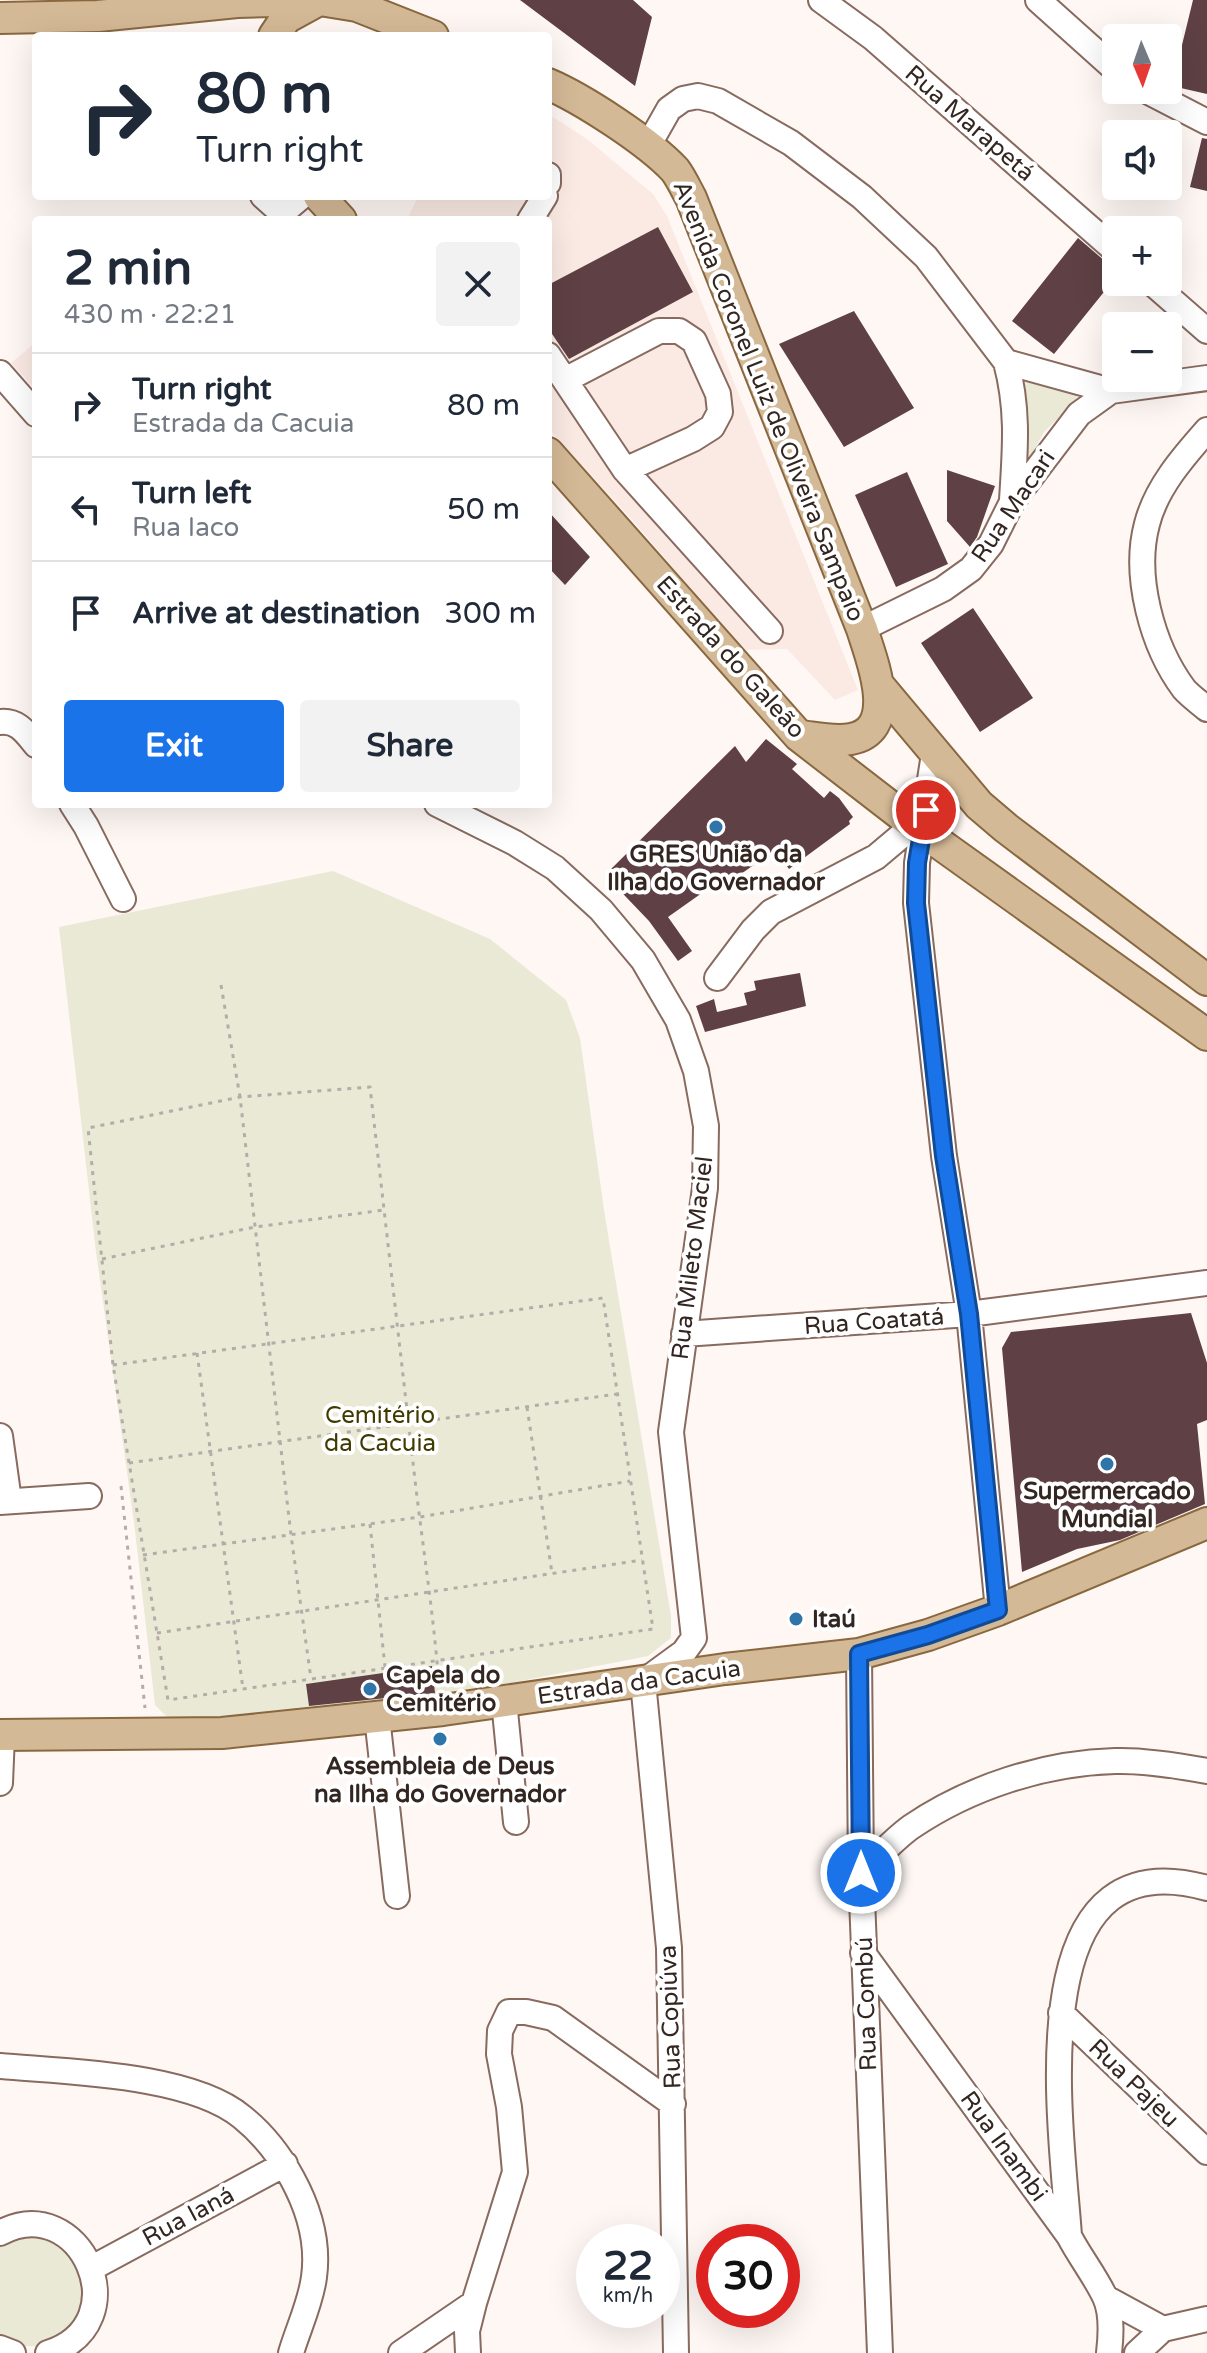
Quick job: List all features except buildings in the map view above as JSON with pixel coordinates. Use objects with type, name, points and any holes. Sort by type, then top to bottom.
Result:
[{"type":"main road","points":[[6,15],[235,1],[313,0]]},
{"type":"main road","points":[[277,32],[286,18],[320,0],[357,3],[424,32]]},
{"type":"main road","points":[[109,8],[130,32]]},
{"type":"main road","name":"Avenida Coronel Luiz de Oliveira Sampaio","points":[[552,86],[568,93],[648,146],[676,172],[691,198],[862,629],[880,687]]},
{"type":"main road","name":"Estrada do Galeão","points":[[552,458],[799,736],[927,834],[1207,1035]]},
{"type":"main road","points":[[799,736],[838,740],[855,739],[868,732],[877,718],[880,687]]},
{"type":"main road","points":[[880,687],[979,805],[1207,980]]},
{"type":"main road","points":[[917,863],[935,849],[927,834]]},
{"type":"main road","name":"Estrada da Cacuia","points":[[1,1735],[222,1733],[443,1710],[725,1669],[859,1654],[928,1635],[998,1610],[1207,1523]]},
{"type":"street","name":"Rua Marapetá","points":[[821,0],[873,38],[1102,239]]},
{"type":"street","points":[[1038,0],[1102,57]]},
{"type":"street","points":[[648,146],[669,109],[683,99],[698,96],[718,101],[791,143],[862,197],[926,257],[1006,362],[1015,395],[1012,502]]},
{"type":"street","points":[[1172,104],[1207,122]]},
{"type":"street","points":[[267,200],[282,213],[322,202]]},
{"type":"street","points":[[1167,296],[1207,331]]},
{"type":"street","points":[[565,380],[659,331],[679,331],[694,341],[718,394],[720,412],[712,427],[625,470]]},
{"type":"street","points":[[552,361],[625,470],[770,631]]},
{"type":"street","points":[[1006,362],[1102,389]]},
{"type":"street","points":[[0,373],[32,409]]},
{"type":"street","name":"Rua Macari","points":[[1182,381],[1207,378]]},
{"type":"street","name":"Rua Macari","points":[[862,629],[943,589],[971,569],[991,544],[1012,502],[1079,414],[1110,392]]},
{"type":"street","points":[[1207,430],[1185,455],[1160,492],[1147,524],[1144,562],[1145,603],[1163,652],[1185,690],[1207,709]]},
{"type":"street","points":[[0,722],[9,721],[23,728],[32,740]]},
{"type":"street","points":[[717,978],[753,930],[771,912],[927,834],[934,754]]},
{"type":"street","points":[[74,808],[106,862],[123,899]]},
{"type":"street","name":"Rua Mileto Maciel","points":[[445,808],[515,843],[555,868],[601,910],[643,960],[678,1020],[696,1071],[706,1126],[705,1188],[671,1432],[694,1638]]},
{"type":"street","points":[[917,863],[916,903],[944,1156],[969,1314],[998,1610]]},
{"type":"street","name":"Rua Coatatá","points":[[684,1334],[969,1314],[1207,1283]]},
{"type":"street","points":[[0,1436],[4,1502],[89,1496]]},
{"type":"street","points":[[643,1682],[684,1652],[694,1638],[725,1669]]},
{"type":"street","name":"Rua Combú","points":[[859,1654],[863,1953],[880,2353]]},
{"type":"street","name":"Rua Copiúva","points":[[643,1682],[669,1948],[676,2353]]},
{"type":"street","points":[[504,1701],[516,1822]]},
{"type":"street","points":[[377,1717],[397,1896]]},
{"type":"street","points":[[0,1783],[1,1735]]},
{"type":"street","points":[[861,1873],[909,1829],[945,1807],[985,1788],[1053,1767],[1117,1760],[1207,1771]]},
{"type":"street","points":[[1069,2236],[1060,2082],[1061,2013],[1077,1946],[1094,1913],[1115,1894],[1148,1881],[1180,1881],[1207,1888]]},
{"type":"street","name":"Rua Inambi","points":[[863,1953],[1069,2236],[1106,2298],[1111,2335],[1109,2353]]},
{"type":"street","points":[[468,2353],[467,2331],[474,2303],[515,2172],[509,2107],[499,2054],[500,2031],[509,2012],[553,2018],[673,2104]]},
{"type":"street","name":"Rua Pajeu","points":[[1061,2013],[1207,2152]]},
{"type":"street","points":[[0,2066],[145,2080],[210,2099],[241,2116],[285,2164],[306,2203],[313,2228],[314,2278],[291,2353]]},
{"type":"street","name":"Rua Ianá","points":[[92,2268],[285,2164]]},
{"type":"street","points":[[0,2233],[28,2225],[49,2227],[67,2236],[82,2250],[92,2268],[96,2287],[91,2315],[75,2338],[56,2352]]},
{"type":"street","points":[[1106,2298],[1163,2329]]},
{"type":"street","points":[[401,2353],[474,2303]]},
{"type":"street","points":[[1137,2353],[1163,2329],[1207,2319]]},
{"type":"path","points":[[221,985],[240,1097],[291,1535],[311,1679]]},
{"type":"path","points":[[113,1365],[397,1324],[603,1298],[653,1629],[437,1661],[168,1700],[113,1365],[88,1128],[240,1097],[370,1087],[397,1324],[420,1517],[428,1591],[437,1661],[443,1710]]},
{"type":"path","points":[[102,1259],[255,1227],[384,1210]]},
{"type":"path","points":[[197,1353],[243,1689]]},
{"type":"path","points":[[129,1463],[617,1394]]},
{"type":"path","points":[[527,1407],[552,1573]]},
{"type":"path","points":[[143,1555],[420,1517],[632,1480]]},
{"type":"path","points":[[121,1486],[148,1733]]},
{"type":"path","points":[[370,1524],[385,1668]]},
{"type":"path","points":[[157,1633],[642,1560]]},
{"type":"shaded area","points":[[552,117],[587,139],[653,194],[667,216],[858,690],[835,700],[787,649],[743,650],[635,523],[552,432],[552,216],[409,216],[416,200],[552,200]]},
{"type":"shaded area","points":[[32,345],[32,386],[11,363]]},
{"type":"green space","points":[[1030,379],[1076,390],[1077,400],[1044,432],[1025,466],[1021,386]]},
{"type":"green space","name":"Cemitério da Cacuia","points":[[333,871],[490,939],[566,1000],[580,1038],[604,1210],[671,1616],[671,1638],[648,1656],[454,1694],[219,1729],[176,1726],[155,1705],[134,1522],[96,1252],[59,927]]},
{"type":"green space","points":[[37,2230],[83,2262],[83,2319],[64,2335],[46,2344],[14,2345],[0,2341],[0,2238]]},
{"type":"place","name":"GRES União da Ilha do Governador","points":[[716,827]]},
{"type":"place","name":"Supermercado Mundial","points":[[1107,1464]]},
{"type":"place","name":"Itaú","points":[[796,1619]]},
{"type":"place","name":"Capela do Cemitério","points":[[370,1689]]},
{"type":"place","name":"Assembleia de Deus na Ilha do Governador","points":[[440,1739]]},
{"type":"route","points":[[861,1873],[859,1654],[928,1635],[998,1610],[969,1314],[944,1156],[916,903],[917,863],[926,810]]}]
